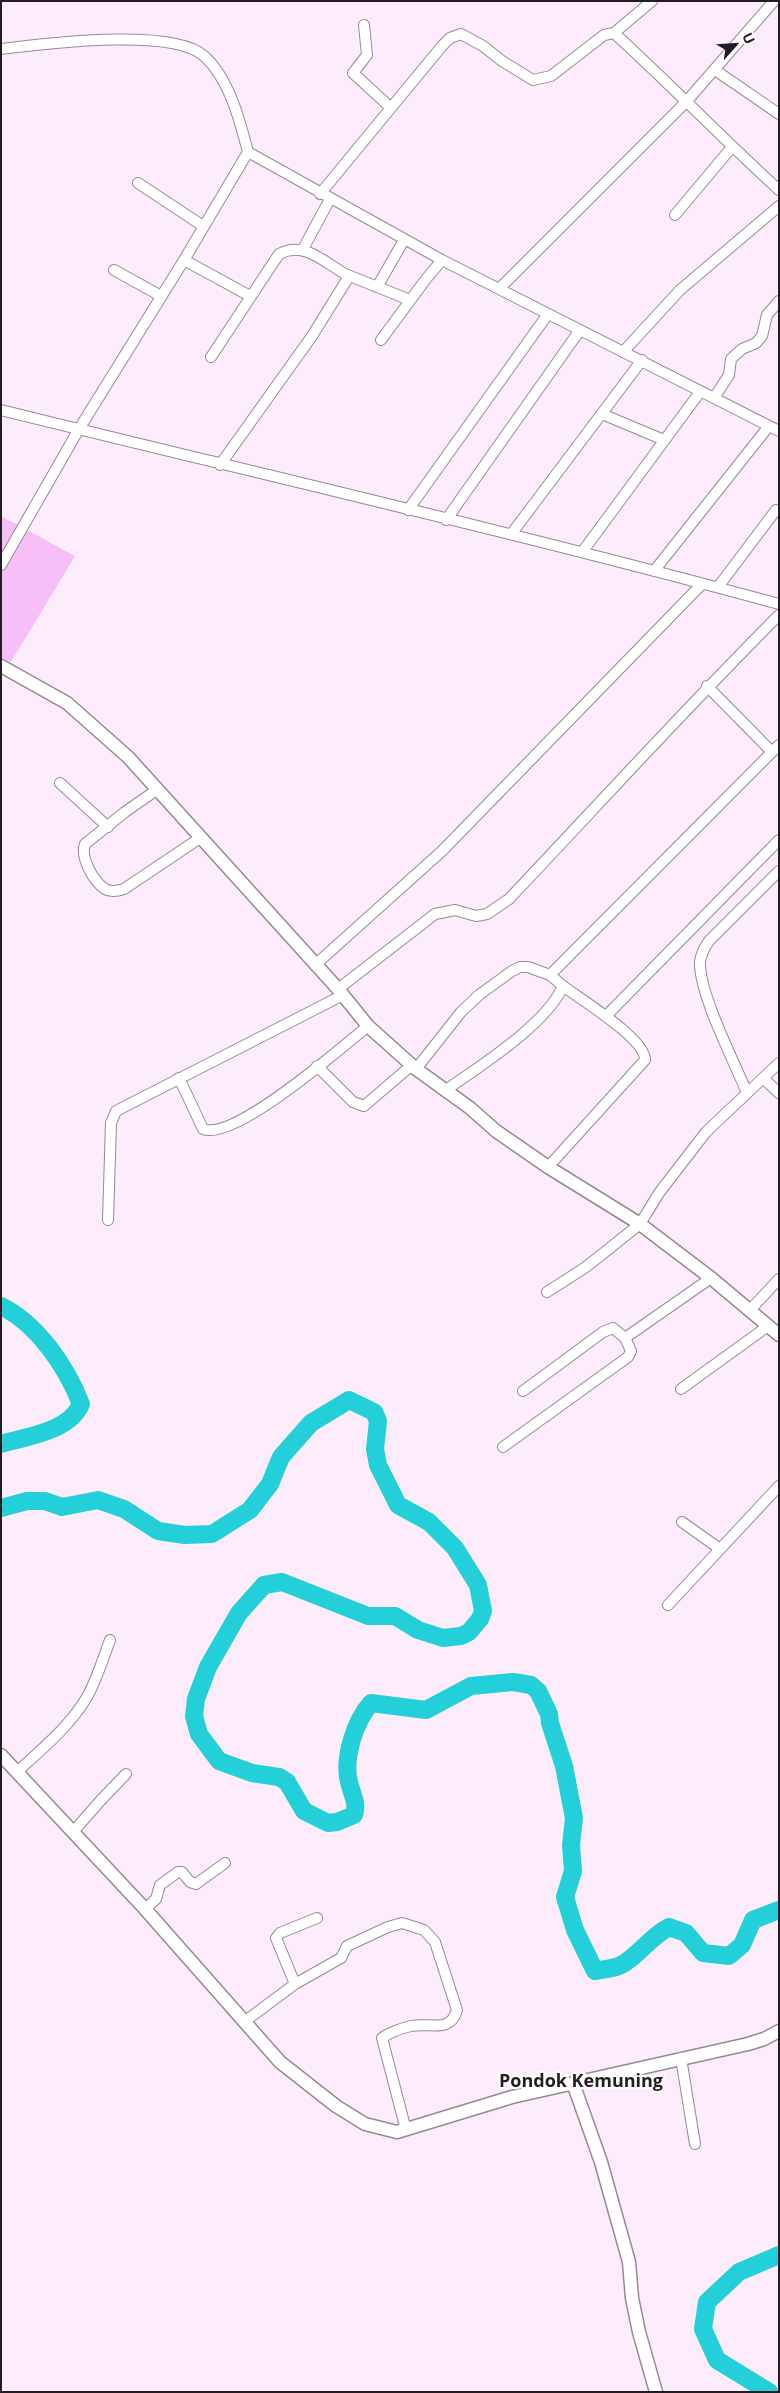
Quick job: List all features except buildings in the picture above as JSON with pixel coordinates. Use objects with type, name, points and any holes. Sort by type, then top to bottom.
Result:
[{"type":"street","points":[[320,194],[390,107],[450,38],[461,34],[483,46],[502,61],[533,80],[542,80],[552,76],[604,35],[614,33],[652,1]]},
{"type":"street","points":[[500,288],[686,102],[774,1]]},
{"type":"street","points":[[364,25],[367,55],[353,73],[390,107]]},
{"type":"street","points":[[614,33],[658,73],[732,148],[779,190]]},
{"type":"street","points":[[1,49],[74,41],[161,41],[180,45],[202,54],[216,68],[228,93],[248,152],[330,200],[404,240],[774,429],[654,571]]},
{"type":"street","points":[[715,70],[779,114]]},
{"type":"street","points":[[675,215],[732,148]]},
{"type":"street","points":[[1,564],[79,429],[184,260],[248,152]]},
{"type":"street","points":[[138,182],[203,226]]},
{"type":"street","points":[[303,249],[330,200]]},
{"type":"street","points":[[623,352],[680,290],[779,206]]},
{"type":"street","points":[[377,287],[404,240]]},
{"type":"street","points":[[211,358],[279,254],[288,250],[303,249],[345,274],[410,300]]},
{"type":"street","points":[[184,260],[250,296]]},
{"type":"street","points":[[381,340],[442,260]]},
{"type":"street","points":[[114,270],[161,296]]},
{"type":"street","points":[[220,465],[312,336],[347,283],[348,278],[345,274]]},
{"type":"street","points":[[714,398],[729,375],[731,359],[742,349],[756,343],[762,336],[767,315],[779,301]]},
{"type":"street","points":[[408,510],[548,314]]},
{"type":"street","points":[[446,520],[580,330]]},
{"type":"street","points":[[512,534],[642,360]]},
{"type":"street","points":[[583,551],[700,392]]},
{"type":"street","points":[[1,410],[446,520],[583,551],[779,604]]},
{"type":"street","points":[[602,414],[664,440]]},
{"type":"street","points":[[718,587],[776,510]]},
{"type":"street","points":[[316,965],[442,851],[702,584]]},
{"type":"street","points":[[108,1220],[113,1116],[120,1108],[340,992],[435,914],[455,910],[476,916],[487,914],[510,899],[655,745],[707,686],[779,615]]},
{"type":"street","points":[[1,666],[67,703],[128,757],[316,965],[368,1026],[414,1067],[446,1090],[496,1131],[548,1167],[640,1224],[779,1335]]},
{"type":"street","points":[[550,975],[775,749],[707,686]]},
{"type":"street","points":[[60,782],[108,827]]},
{"type":"street","points":[[158,789],[142,798],[85,844],[82,850],[89,868],[98,882],[105,890],[116,891],[124,889],[200,838]]},
{"type":"street","points":[[606,1016],[779,840]]},
{"type":"street","points":[[748,1093],[702,985],[700,961],[709,940],[779,871]]},
{"type":"street","points":[[317,1066],[353,1102],[364,1106],[414,1067],[461,1012],[480,994],[512,971],[520,966],[550,975],[562,986],[606,1016],[640,1044],[646,1053],[645,1060],[548,1167]]},
{"type":"street","points":[[446,1090],[529,1027],[558,997],[562,986]]},
{"type":"street","points":[[180,1078],[203,1129],[212,1131],[248,1116],[268,1105],[368,1026]]},
{"type":"street","points":[[546,1292],[586,1267],[640,1224],[659,1193],[687,1155],[719,1119],[779,1063]]},
{"type":"street","points":[[764,1079],[779,1093]]},
{"type":"street","points":[[625,1338],[710,1278]]},
{"type":"street","points":[[750,1310],[779,1279]]},
{"type":"street","points":[[681,1389],[768,1326]]},
{"type":"street","points":[[502,1447],[628,1357],[631,1351],[625,1338],[613,1328],[603,1332],[523,1391]]},
{"type":"street","points":[[668,1605],[779,1486]]},
{"type":"street","points":[[682,1522],[720,1549]]},
{"type":"street","points":[[18,1771],[60,1731],[86,1698],[98,1674],[110,1640]]},
{"type":"street","points":[[1,1755],[145,1909],[280,2062],[336,2106],[364,2124],[392,2132],[406,2130],[512,2097],[756,2042],[779,2031]]},
{"type":"street","points":[[73,1832],[126,1774]]},
{"type":"street","points":[[145,1909],[156,1900],[160,1885],[178,1872],[182,1872],[192,1884],[196,1884],[225,1863]]},
{"type":"street","points":[[295,1984],[276,1936],[317,1918]]},
{"type":"street","points":[[244,2022],[295,1984],[341,1958],[347,1946],[393,1925],[411,1925],[424,1930],[432,1938],[457,2006],[455,2016],[445,2026],[410,2026],[383,2036],[382,2039],[406,2130]]},
{"type":"street","points":[[681,2058],[696,2144]]},
{"type":"street","points":[[573,2083],[601,2162],[629,2262],[632,2298],[639,2332],[656,2392]]},
{"type":"shaded area","points":[[1,516],[75,556],[11,662],[1,658]]},
{"type":"waterway","points":[[1,1306],[27,1324],[50,1348],[68,1376],[81,1404],[67,1421],[57,1427],[46,1432],[1,1444]]},
{"type":"waterway","points":[[1,1508],[27,1501],[45,1501],[62,1507],[98,1500],[124,1509],[158,1531],[185,1535],[212,1534],[250,1510],[270,1484],[281,1457],[311,1423],[349,1400],[374,1412],[378,1421],[375,1449],[378,1465],[398,1505],[429,1522],[455,1548],[478,1585],[483,1611],[480,1619],[469,1632],[461,1636],[443,1638],[418,1630],[395,1616],[368,1616],[282,1582],[264,1585],[239,1613],[208,1667],[196,1699],[194,1716],[199,1734],[219,1761],[252,1773],[279,1777],[287,1782],[304,1811],[328,1823],[337,1822],[354,1815],[355,1803],[348,1772],[349,1751],[355,1730],[371,1703],[426,1710],[471,1686],[513,1682],[531,1685],[538,1691],[549,1714],[550,1723],[564,1766],[574,1818],[571,1845],[573,1871],[565,1897],[575,1930],[595,1971],[620,1966],[669,1927],[686,1933],[703,1953],[729,1956],[742,1945],[753,1920],[779,1910]]},
{"type":"waterway","points":[[769,2392],[717,2360],[703,2329],[707,2302],[739,2272],[779,2255]]},
{"type":"district","name":"Pondok Kemuning","points":[[581,2082]]}]
